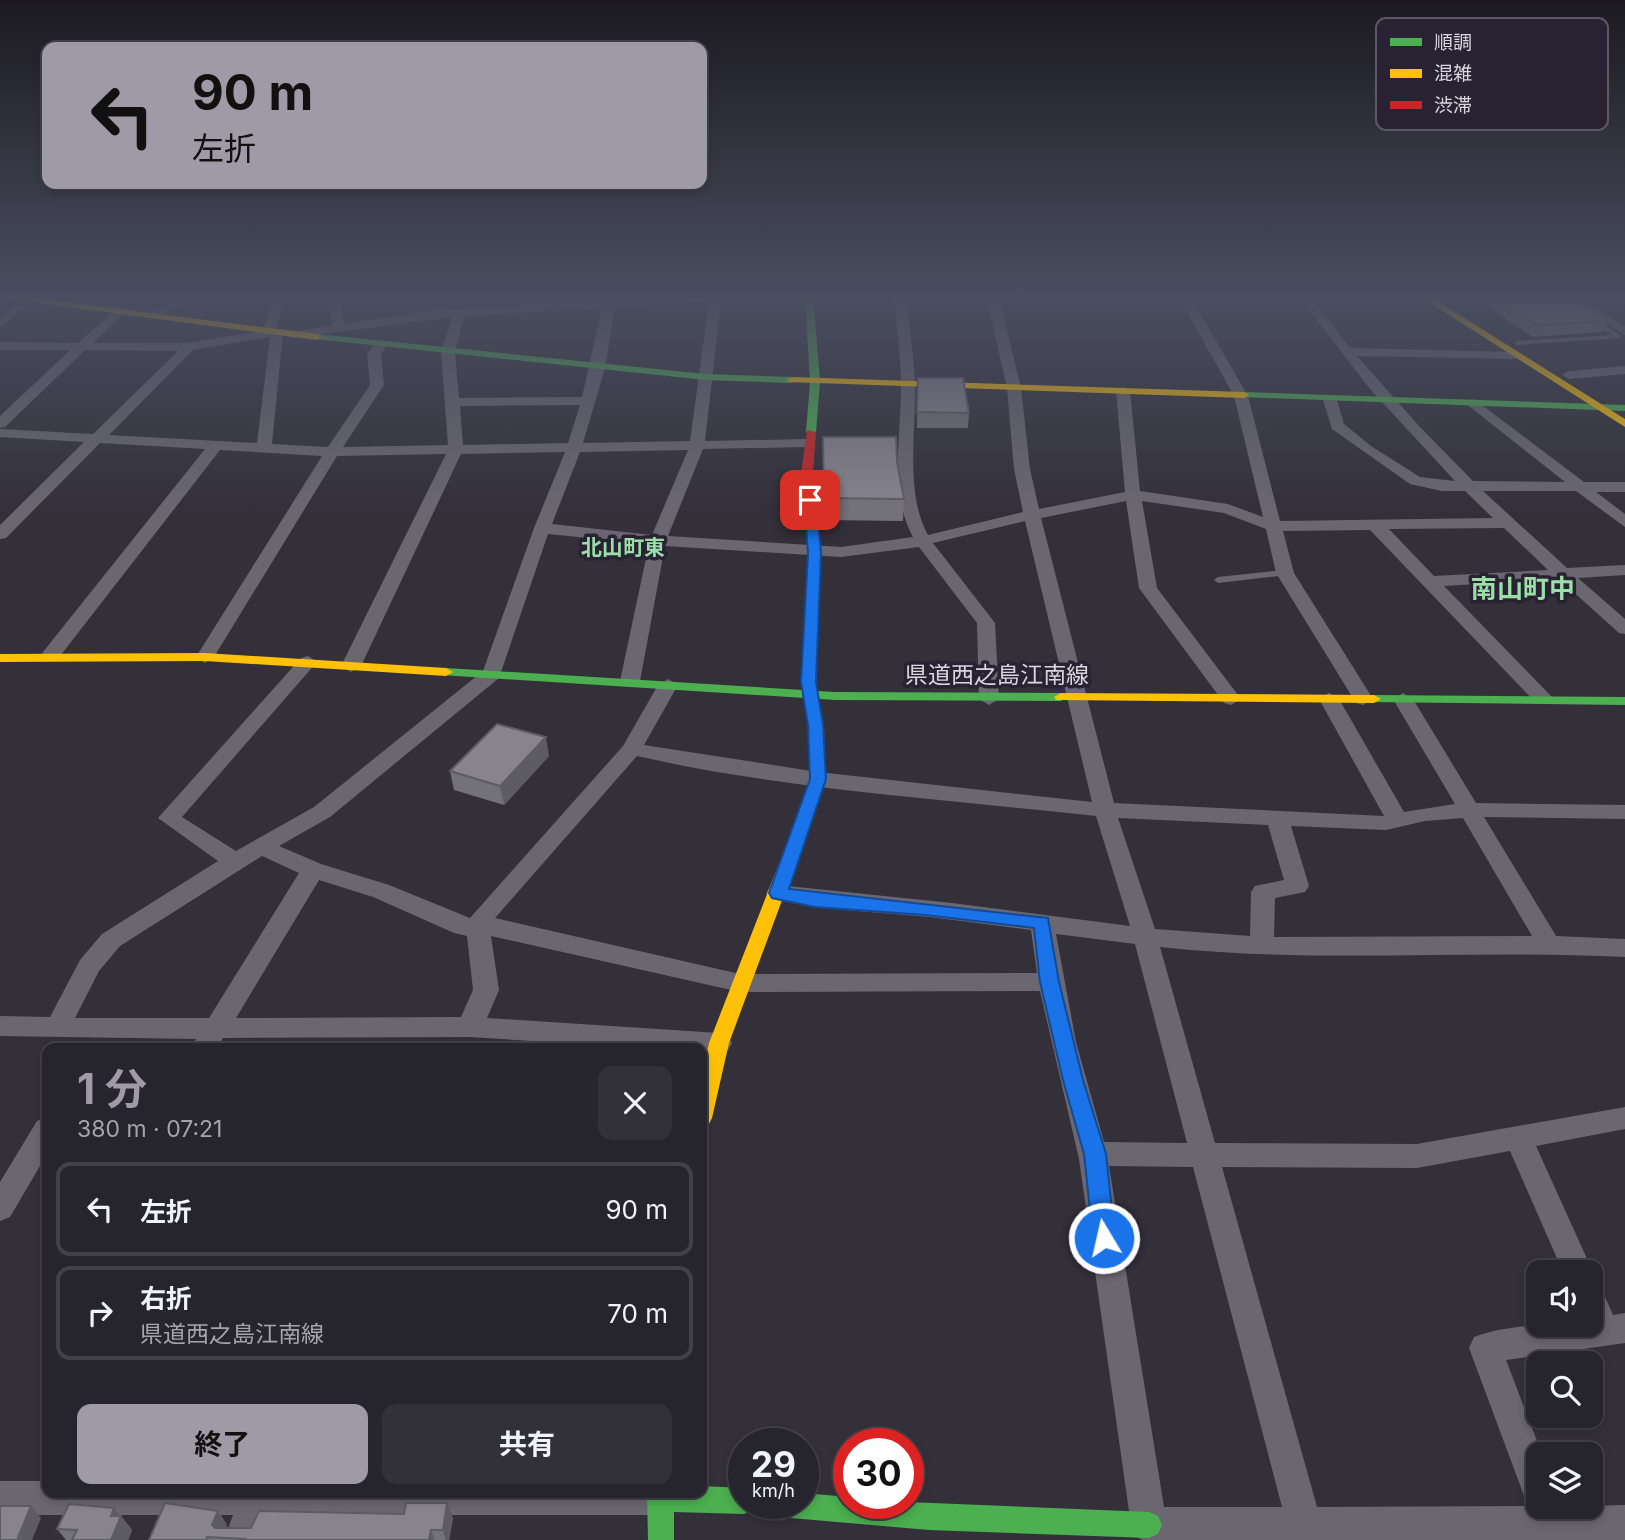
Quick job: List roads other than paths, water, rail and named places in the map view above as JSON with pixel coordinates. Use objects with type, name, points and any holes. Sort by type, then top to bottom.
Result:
[{"type":"main road","points":[[570,366],[706,377],[815,382],[1330,400],[1474,402],[1599,407],[1624,413]]},
{"type":"main road","points":[[707,1093],[719,1043],[740,983],[778,893],[818,779],[809,682],[814,553],[807,474],[815,382],[814,366]]},
{"type":"main road","points":[[1539,366],[1599,407]]},
{"type":"main road","points":[[1551,366],[1569,374],[1624,413]]},
{"type":"main road","name":"県道西之島江南線","points":[[0,658],[205,657],[630,681],[812,695],[989,699],[1625,701]]},
{"type":"main road","points":[[660,1498],[661,1540]]},
{"type":"main road","points":[[702,1498],[728,1500]]},
{"type":"main road","points":[[819,1507],[929,1517],[1149,1525]]},
{"type":"street","points":[[0,424],[60,366]]},
{"type":"street","points":[[0,534],[170,366]]},
{"type":"street","points":[[264,448],[270,366]]},
{"type":"street","points":[[205,657],[332,452],[377,385],[375,366]]},
{"type":"street","points":[[351,666],[456,449],[449,366]]},
{"type":"street","points":[[57,1029],[89,966],[111,940],[235,861],[322,812],[492,674],[542,528],[574,448],[599,366]]},
{"type":"street","points":[[630,681],[658,540],[697,445],[708,366]]},
{"type":"street","points":[[906,366],[906,458],[912,521],[923,541],[986,623],[989,699]]},
{"type":"street","points":[[1009,366],[1014,388],[1022,469],[1031,515],[1080,699],[1105,810],[1146,939],[1304,1524]]},
{"type":"street","points":[[1224,366],[1241,396],[1284,573],[1363,699]]},
{"type":"street","points":[[1358,366],[1385,401],[1467,486],[1625,629]]},
{"type":"street","points":[[1569,374],[1625,370]]},
{"type":"street","points":[[1124,391],[1133,495],[1148,588],[1231,699]]},
{"type":"street","points":[[1330,400],[1338,426],[1415,481],[1441,486],[1625,486]]},
{"type":"street","points":[[452,402],[588,401]]},
{"type":"street","points":[[1474,402],[1625,522]]},
{"type":"street","points":[[0,433],[332,452],[808,443]]},
{"type":"street","points":[[50,656],[215,446]]},
{"type":"street","points":[[542,528],[814,553],[923,541],[1031,515],[1133,495],[1228,509],[1273,526],[1505,523]]},
{"type":"street","points":[[1376,526],[1544,700]]},
{"type":"street","points":[[1430,582],[1625,570]]},
{"type":"street","points":[[235,861],[169,818],[308,662]]},
{"type":"street","points":[[470,1027],[486,990],[478,928],[483,917],[632,749],[668,685]]},
{"type":"street","points":[[1329,699],[1398,821]]},
{"type":"street","points":[[1403,699],[1548,943]]},
{"type":"street","points":[[632,749],[682,760],[818,779],[1011,797],[1105,810],[1398,821],[1469,810],[1625,812]]},
{"type":"street","points":[[1262,944],[1263,892],[1297,886],[1277,817]]},
{"type":"street","points":[[262,847],[313,870],[381,891],[462,927],[496,927],[740,983],[1049,982]]},
{"type":"street","points":[[210,1038],[313,870]]},
{"type":"street","points":[[778,893],[815,901],[934,909],[1146,939],[1262,944],[1548,943],[1625,948]]},
{"type":"street","points":[[1042,923],[1049,982],[1073,1080],[1095,1154],[1096,1186],[1149,1525],[1304,1524],[1419,1532],[1526,1518]]},
{"type":"street","points":[[0,1026],[57,1029],[102,1039],[429,1038],[470,1027],[719,1043]]},
{"type":"street","points":[[1095,1154],[1417,1156],[1625,1118]]},
{"type":"street","points":[[0,1208],[42,1137]]},
{"type":"street","points":[[1518,1138],[1573,1260]]},
{"type":"street","points":[[1526,1457],[1485,1348],[1607,1319]]},
{"type":"street","points":[[0,1498],[42,1498]]},
{"type":"street","points":[[242,1540],[257,1498]]},
{"type":"street","points":[[1586,1519],[1625,1523]]},
{"type":"lane","points":[[1218,580],[1284,573]]},
{"type":"district","name":"北山町東","points":[[623,547]]},
{"type":"district","name":"南山町中","points":[[1523,588]]}]
